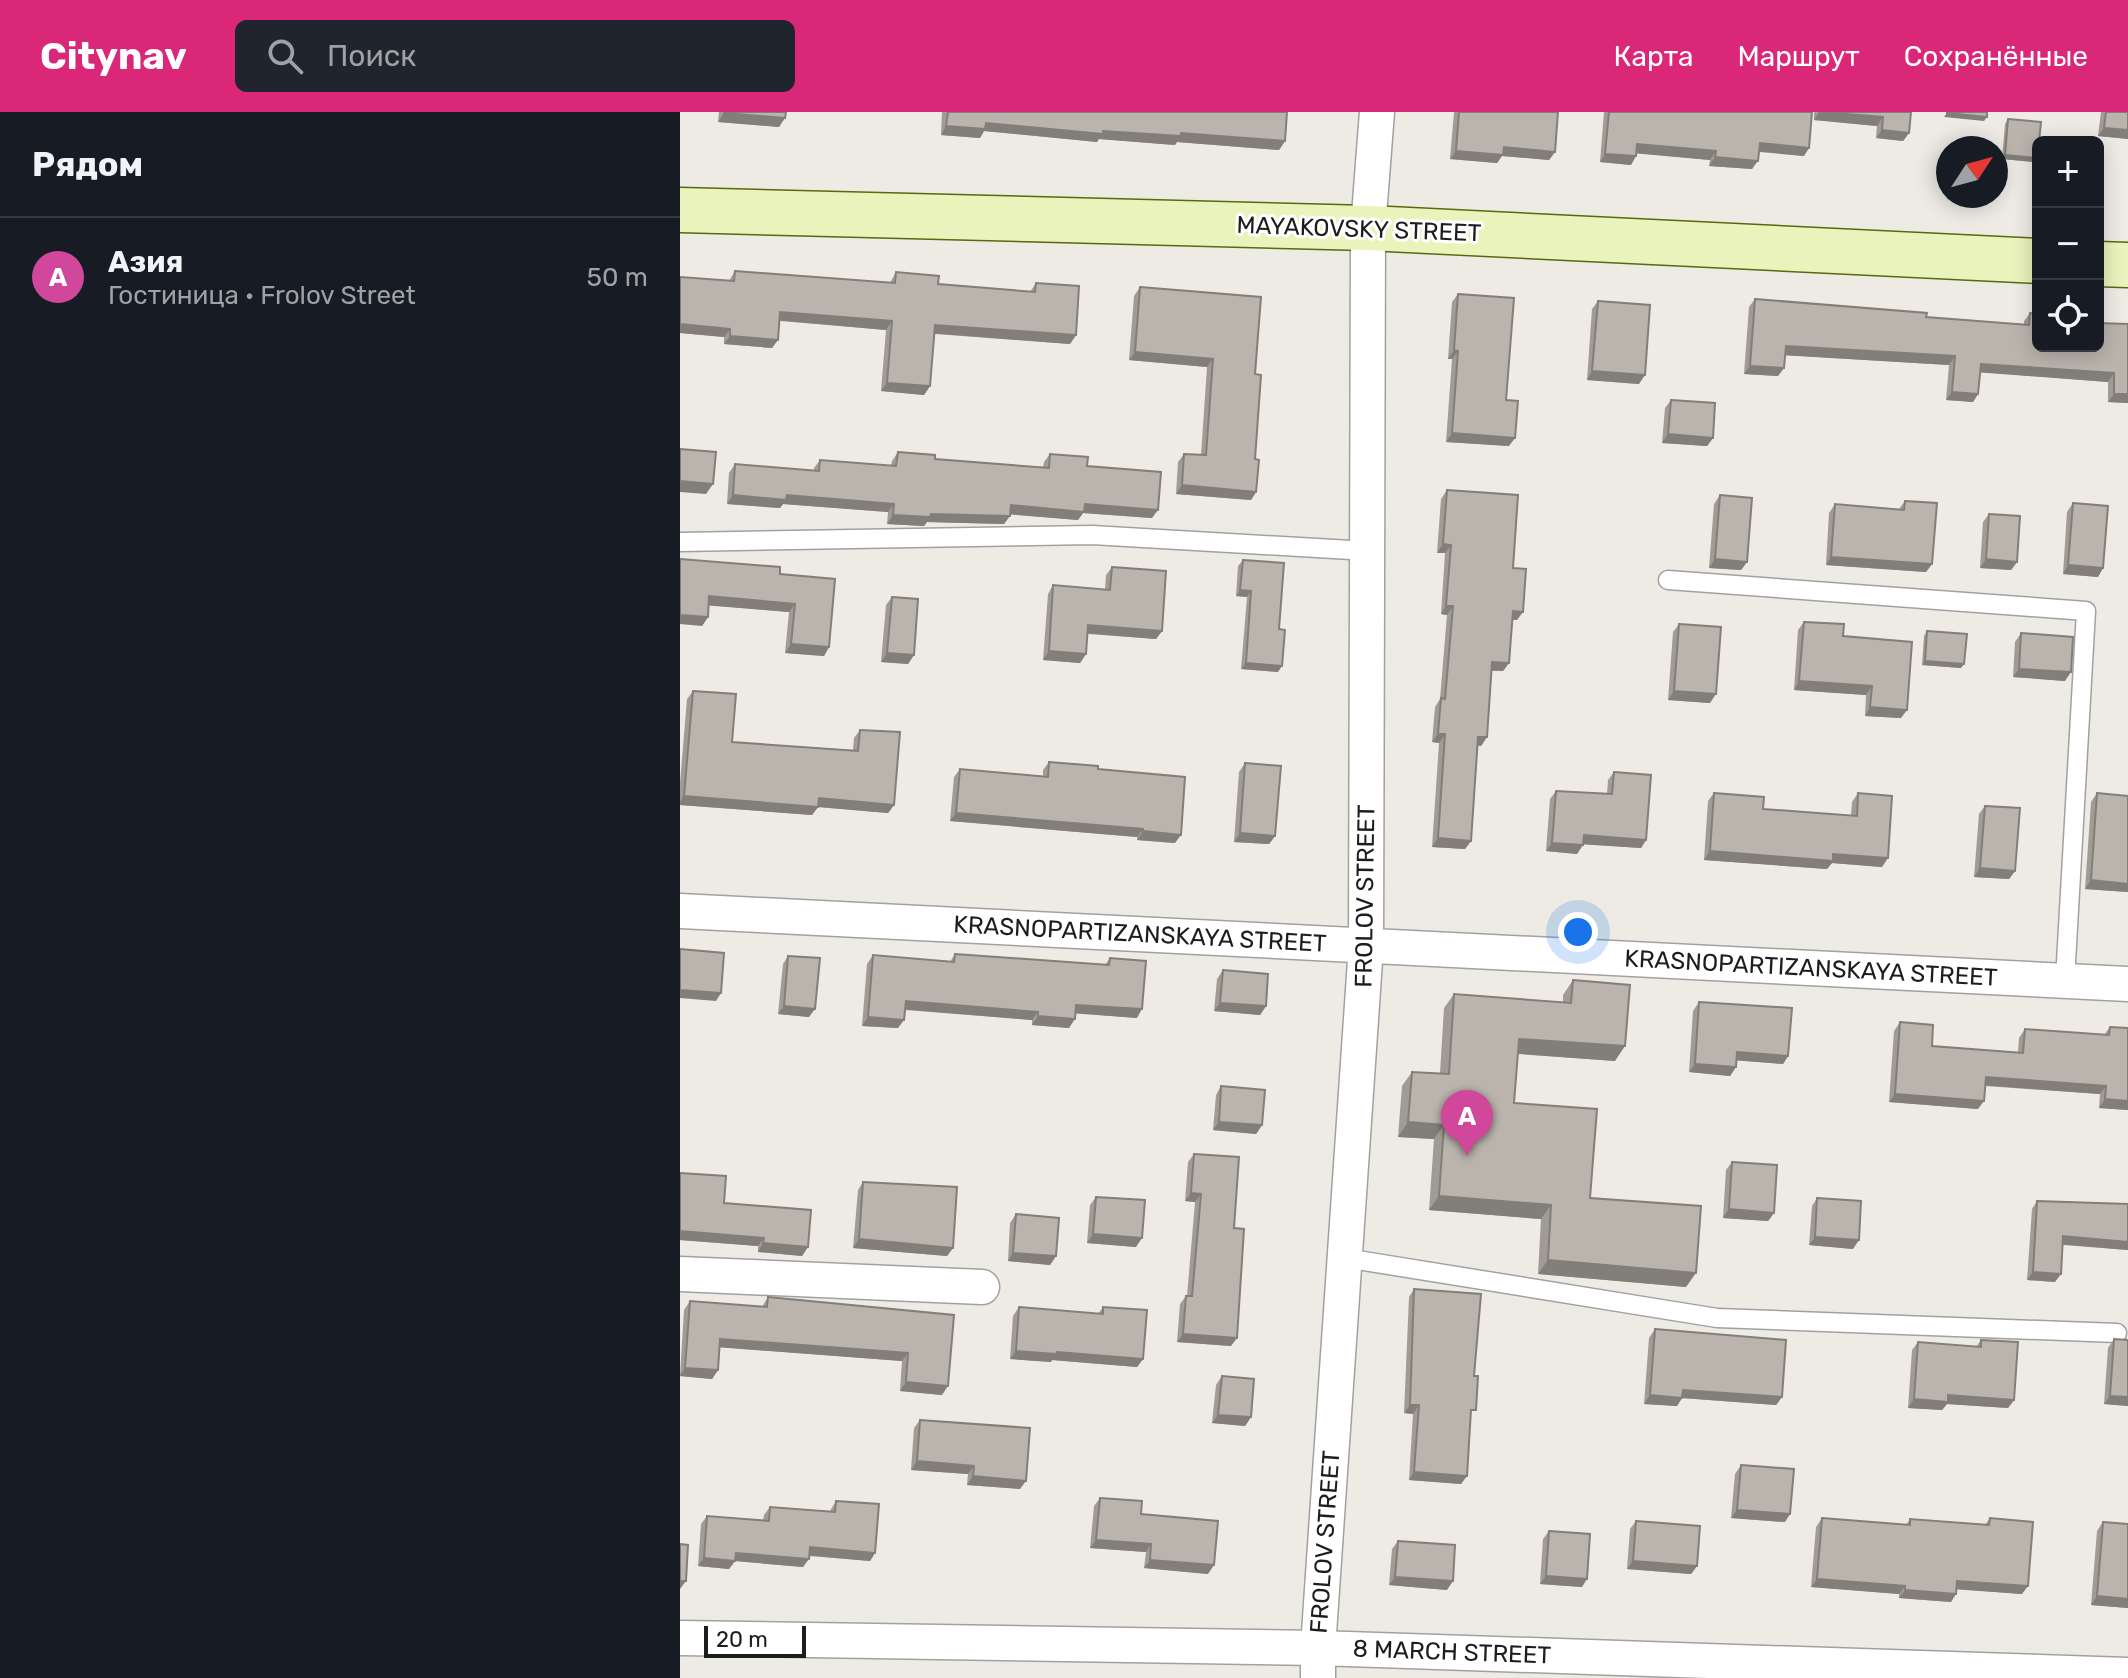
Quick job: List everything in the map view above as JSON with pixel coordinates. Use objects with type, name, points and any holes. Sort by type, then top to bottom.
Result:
[{"type":"main road","name":"MAYAKOVSKY STREET","points":[[680,210],[1368,228],[2032,261]]},
{"type":"main road","points":[[2104,264],[2128,265]]},
{"type":"street","name":"FROLOV STREET","points":[[1318,1663],[1366,946],[1368,228],[1377,112]]},
{"type":"street","name":"KRASNOPARTIZANSKAYA STREET","points":[[680,911],[2128,984]]},
{"type":"street","points":[[680,1274],[982,1287]]},
{"type":"street","name":"8 MARCH STREET","points":[[680,1638],[1318,1663],[2128,1675]]},
{"type":"lane","points":[[680,542],[1092,535],[1368,551]]},
{"type":"lane","points":[[1668,580],[2086,611],[2065,980]]},
{"type":"lane","points":[[1345,1258],[1717,1318],[2117,1333]]},
{"type":"building","points":[[724,112],[786,112],[785,118]]},
{"type":"building","points":[[948,112],[1287,112],[1285,141],[1181,133],[1181,136],[1103,131],[1103,134],[986,123],[985,129],[946,126]]},
{"type":"building","points":[[1459,112],[1558,112],[1555,152],[1504,147],[1503,155],[1456,151]]},
{"type":"building","points":[[1609,112],[1812,112],[1809,148],[1760,143],[1758,161],[1715,157],[1716,151],[1637,144],[1636,156],[1605,154]]},
{"type":"building","points":[[1822,112],[1911,112],[1909,133],[1882,130],[1883,117]]},
{"type":"building","points":[[1987,112],[1987,117],[1947,113]]},
{"type":"building","points":[[2106,112],[2128,112],[2128,130],[2104,128]]},
{"type":"building","points":[[2008,119],[2041,122],[2040,136],[2032,136],[2032,157],[2008,155]]},
{"type":"building","points":[[735,271],[895,283],[896,272],[939,276],[938,284],[1035,292],[1036,283],[1079,286],[1076,335],[935,325],[930,386],[887,383],[892,321],[780,312],[778,340],[730,336],[730,329],[680,324],[680,277],[734,281]]},
{"type":"building","points":[[1140,287],[1261,297],[1255,374],[1261,375],[1255,459],[1259,460],[1256,492],[1182,485],[1184,454],[1206,455],[1213,359],[1135,352]]},
{"type":"building","points":[[1458,294],[1514,298],[1506,400],[1518,401],[1515,438],[1452,433],[1458,351],[1454,350]]},
{"type":"building","points":[[1755,299],[2029,325],[2032,313],[2032,352],[2104,352],[2104,323],[2128,324],[2128,394],[2114,394],[2114,373],[1981,364],[1978,394],[1952,392],[1955,356],[1786,346],[1784,368],[1750,366]]},
{"type":"building","points":[[1598,301],[1650,305],[1645,375],[1592,371]]},
{"type":"building","points":[[1671,400],[1715,403],[1713,438],[1668,434]]},
{"type":"building","points":[[680,449],[716,452],[713,484],[680,481]]},
{"type":"building","points":[[898,452],[935,455],[935,459],[1049,468],[1050,454],[1088,457],[1087,466],[1161,472],[1158,510],[1085,504],[1084,512],[1011,505],[1010,516],[931,514],[930,517],[893,515],[894,504],[787,495],[786,500],[733,495],[735,464],[819,471],[820,460],[896,466]]},
{"type":"building","points":[[1447,490],[1518,495],[1513,568],[1526,569],[1523,612],[1513,611],[1509,663],[1492,662],[1487,737],[1478,737],[1471,841],[1438,838],[1445,734],[1438,734],[1441,698],[1445,699],[1453,606],[1446,606],[1451,545],[1443,544]]},
{"type":"building","points":[[1720,495],[1752,498],[1747,562],[1715,559]]},
{"type":"building","points":[[1905,501],[1937,503],[1932,564],[1831,557],[1835,504],[1904,510]]},
{"type":"building","points":[[2073,503],[2108,506],[2103,568],[2068,565]]},
{"type":"building","points":[[1989,514],[2020,516],[2017,562],[1986,559]]},
{"type":"building","points":[[680,559],[780,567],[780,574],[835,579],[829,647],[791,644],[795,604],[709,596],[708,617],[680,615]]},
{"type":"building","points":[[1243,560],[1284,563],[1279,629],[1285,630],[1282,666],[1246,663],[1251,591],[1240,590]]},
{"type":"building","points":[[1112,567],[1166,571],[1162,631],[1088,625],[1086,654],[1049,651],[1053,585],[1110,590]]},
{"type":"building","points":[[892,597],[918,599],[914,655],[887,653]]},
{"type":"building","points":[[1804,622],[1844,624],[1843,636],[1912,642],[1907,710],[1870,707],[1872,686],[1799,681]]},
{"type":"building","points":[[1679,624],[1721,627],[1716,694],[1674,691]]},
{"type":"building","points":[[1927,631],[1967,634],[1964,664],[1925,661]]},
{"type":"building","points":[[2021,633],[2073,637],[2071,672],[2019,669]]},
{"type":"building","points":[[693,691],[736,694],[732,742],[858,751],[860,730],[900,732],[894,805],[819,798],[818,807],[684,796]]},
{"type":"building","points":[[1049,762],[1185,777],[1181,835],[956,813],[960,769],[1048,777]]},
{"type":"building","points":[[1245,763],[1281,766],[1275,836],[1240,833]]},
{"type":"building","points":[[1614,772],[1651,775],[1646,840],[1584,835],[1583,845],[1552,843],[1556,791],[1612,794]]},
{"type":"building","points":[[1714,793],[1764,797],[1763,809],[1857,816],[1858,793],[1892,796],[1888,858],[1833,854],[1833,861],[1710,851]]},
{"type":"building","points":[[2097,793],[2128,796],[2128,884],[2091,880]]},
{"type":"building","points":[[1985,806],[2020,808],[2015,871],[1980,868]]},
{"type":"building","points":[[680,949],[724,953],[721,993],[680,990]]},
{"type":"building","points":[[955,954],[1109,965],[1110,958],[1146,961],[1142,1009],[1076,1005],[1075,1019],[1038,1016],[1038,1012],[906,1001],[904,1020],[868,1017],[873,955],[954,962]]},
{"type":"building","points":[[788,956],[820,958],[815,1009],[784,1006]]},
{"type":"building","points":[[1223,970],[1268,974],[1266,1006],[1220,1003]]},
{"type":"building","points":[[1573,980],[1630,985],[1625,1046],[1519,1039],[1514,1103],[1597,1109],[1590,1198],[1701,1206],[1696,1273],[1548,1260],[1551,1205],[1439,1196],[1444,1125],[1408,1122],[1412,1072],[1449,1074],[1454,994],[1571,1003]]},
{"type":"building","points":[[1699,1002],[1792,1008],[1788,1056],[1737,1052],[1736,1067],[1695,1064]]},
{"type":"building","points":[[1900,1022],[1933,1025],[1932,1046],[2023,1053],[2025,1029],[2109,1035],[2110,1027],[2128,1028],[2128,1101],[2105,1099],[2106,1086],[1986,1077],[1984,1101],[1895,1094]]},
{"type":"building","points":[[1221,1086],[1265,1090],[1262,1125],[1219,1122]]},
{"type":"building","points":[[1194,1154],[1239,1157],[1234,1228],[1244,1229],[1237,1338],[1183,1334],[1186,1296],[1192,1296],[1201,1194],[1191,1193]]},
{"type":"building","points":[[1732,1162],[1777,1165],[1774,1213],[1729,1209]]},
{"type":"building","points":[[680,1173],[726,1176],[724,1203],[811,1210],[808,1247],[763,1243],[764,1238],[680,1231]]},
{"type":"building","points":[[863,1182],[957,1187],[953,1248],[859,1239]]},
{"type":"building","points":[[1096,1197],[1145,1200],[1142,1238],[1093,1234]]},
{"type":"building","points":[[1817,1198],[1861,1201],[1859,1240],[1815,1237]]},
{"type":"building","points":[[2037,1201],[2128,1204],[2128,1242],[2063,1236],[2061,1274],[2033,1272]]},
{"type":"building","points":[[1016,1214],[1059,1218],[1056,1256],[1013,1253]]},
{"type":"building","points":[[1414,1289],[1481,1294],[1474,1376],[1478,1376],[1476,1410],[1471,1410],[1467,1476],[1414,1472],[1419,1405],[1410,1405]]},
{"type":"building","points":[[768,1297],[954,1315],[948,1386],[906,1382],[908,1353],[720,1339],[718,1370],[685,1368],[690,1301],[767,1307]]},
{"type":"building","points":[[1019,1307],[1103,1314],[1103,1307],[1147,1310],[1143,1359],[1016,1351]]},
{"type":"building","points":[[1655,1329],[1786,1340],[1782,1397],[1683,1390],[1682,1398],[1650,1395]]},
{"type":"building","points":[[2114,1339],[2128,1340],[2128,1397],[2110,1396]]},
{"type":"building","points":[[1981,1340],[2018,1342],[2014,1400],[1948,1395],[1948,1402],[1914,1399],[1918,1342],[1981,1347]]},
{"type":"building","points":[[1222,1376],[1254,1379],[1251,1417],[1218,1415]]},
{"type":"building","points":[[920,1420],[1030,1428],[1026,1481],[973,1476],[974,1466],[917,1461]]},
{"type":"building","points":[[1741,1465],[1794,1469],[1790,1514],[1737,1510]]},
{"type":"building","points":[[1100,1498],[1142,1501],[1141,1514],[1218,1521],[1214,1565],[1150,1560],[1151,1544],[1096,1540]]},
{"type":"building","points":[[836,1501],[879,1504],[875,1553],[810,1547],[809,1559],[736,1553],[735,1561],[704,1558],[707,1516],[769,1521],[770,1507],[835,1512]]},
{"type":"building","points":[[1822,1518],[1910,1525],[1910,1519],[1989,1525],[1990,1518],[2033,1522],[2028,1586],[1957,1581],[1956,1594],[1905,1590],[1905,1586],[1817,1579]]},
{"type":"building","points":[[1636,1521],[1700,1526],[1697,1566],[1633,1561]]},
{"type":"building","points":[[2103,1522],[2128,1524],[2128,1599],[2097,1596]]},
{"type":"building","points":[[1549,1531],[1590,1534],[1587,1579],[1546,1576]]},
{"type":"building","points":[[1398,1541],[1455,1545],[1453,1581],[1395,1577]]},
{"type":"building","points":[[680,1544],[688,1545],[686,1581],[680,1581]]},
{"type":"place","name":"Азия","points":[[1467,1156]]}]
